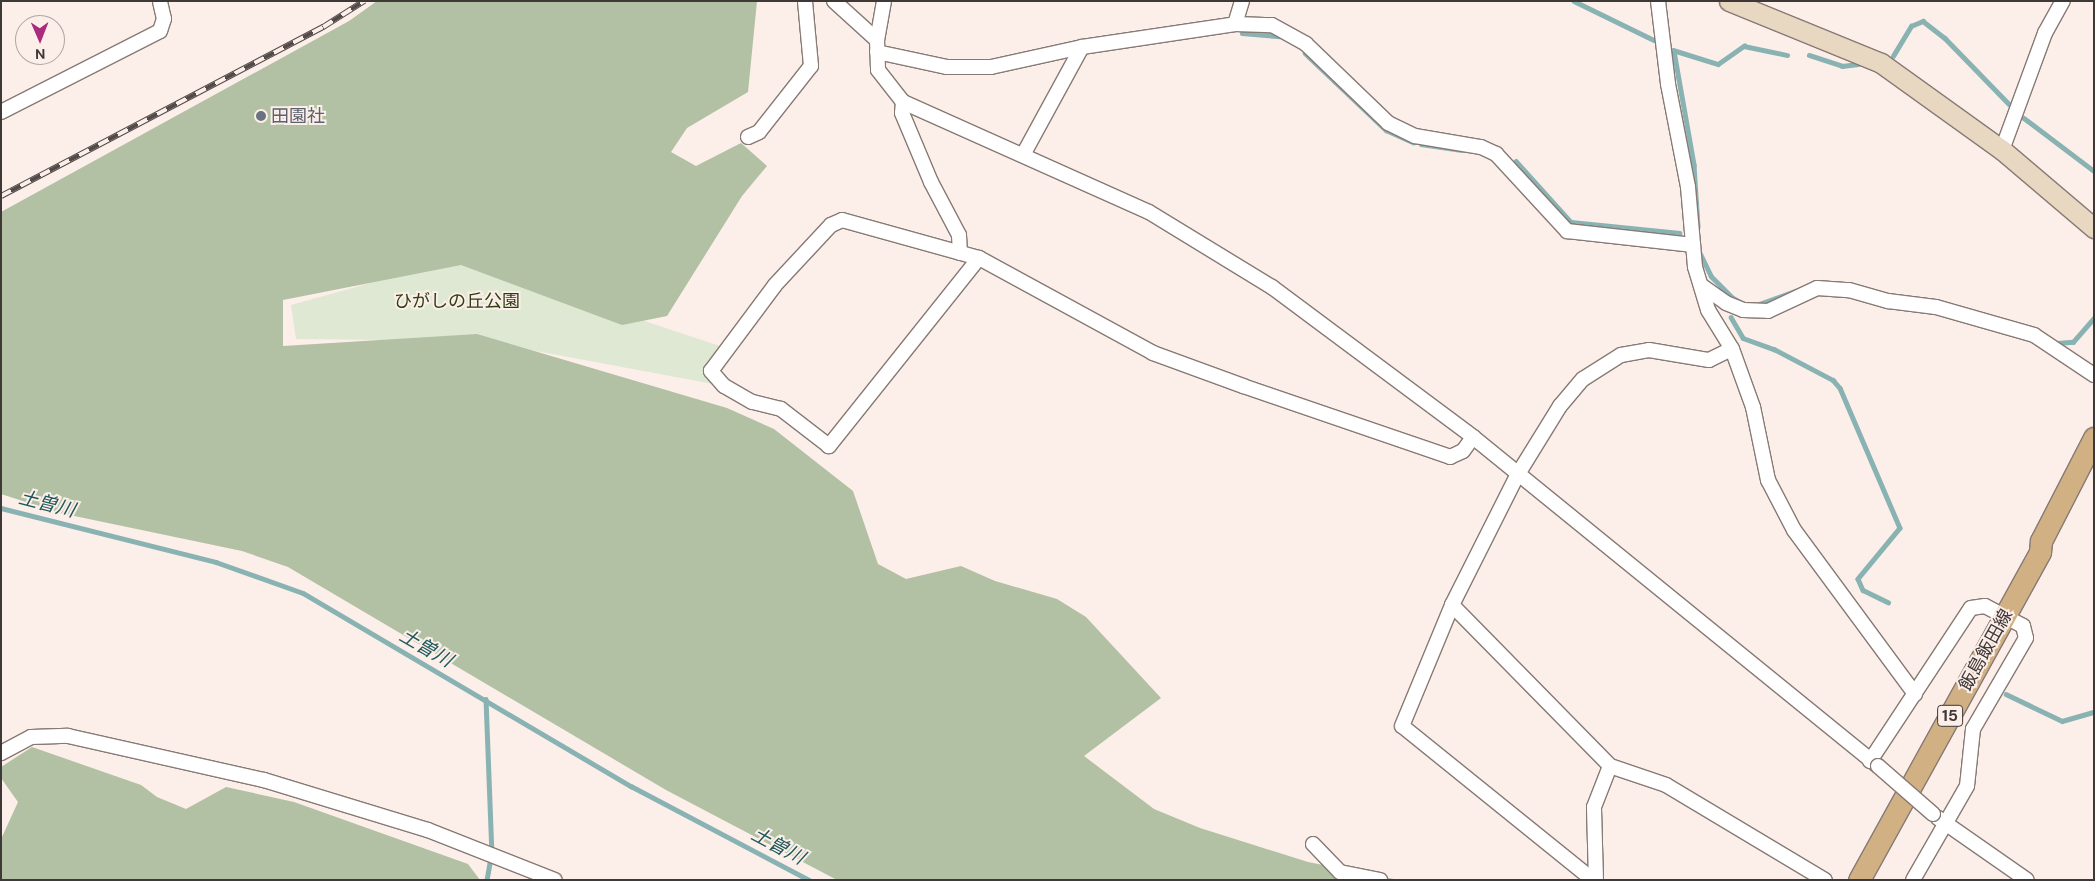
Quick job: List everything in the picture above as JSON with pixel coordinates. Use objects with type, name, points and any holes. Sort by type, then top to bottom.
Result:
[{"type":"main road","name":"飯島飯田線","points":[[2040,552],[2040,541],[2094,438]]},
{"type":"main road","name":"飯島飯田線","points":[[1859,880],[2040,552],[2049,544],[2094,466]]},
{"type":"street","points":[[1,112],[160,31],[164,18],[160,1]]},
{"type":"street","points":[[748,137],[759,132],[811,66],[805,1]]},
{"type":"street","points":[[834,1],[877,46],[947,67],[991,67],[1082,47],[1235,24],[1272,25],[1287,31],[1331,67],[1388,123],[1415,136],[1481,147],[1496,154],[1566,231],[1693,245]]},
{"type":"street","points":[[884,1],[877,46],[878,70],[903,102],[1149,212],[1243,268],[1388,370],[1473,436],[1939,819],[2027,880]]},
{"type":"street","points":[[1235,24],[1242,1]]},
{"type":"street","points":[[1658,1],[1668,84],[1688,187],[1695,267],[1708,310],[1732,349],[1753,408],[1768,480],[1794,530],[1915,694]]},
{"type":"street","points":[[1729,1],[1881,63],[2002,150],[2094,228]]},
{"type":"street","points":[[2002,150],[2045,33],[2063,1]]},
{"type":"street","points":[[1023,155],[1082,47]]},
{"type":"street","points":[[903,102],[902,113],[931,182],[960,235],[960,253]]},
{"type":"street","points":[[979,258],[829,446],[781,410],[752,402],[724,386],[711,371],[775,285],[831,225],[842,220],[979,258],[1153,353],[1450,457],[1463,451],[1473,436]]},
{"type":"street","points":[[1702,286],[1726,303],[1743,310],[1768,311],[1817,288],[1849,290],[1888,301],[1936,307],[2034,335],[2094,375]]},
{"type":"street","points":[[1594,880],[1402,726],[1452,605],[1518,474],[1560,406],[1583,379],[1603,364],[1621,355],[1649,350],[1709,360],[1732,349]]},
{"type":"street","points":[[1452,605],[1610,766],[1666,785],[1821,877]]},
{"type":"street","points":[[1874,764],[1915,694],[1971,608],[1985,606],[2006,615],[2023,626],[2026,638],[1973,730],[1967,786],[1939,819],[1913,880]]},
{"type":"street","points":[[1,753],[31,737],[68,736],[264,780],[428,830],[555,880]]},
{"type":"street","points":[[1594,880],[1594,807],[1610,766]]},
{"type":"street","points":[[1313,844],[1340,872],[1380,880]]},
{"type":"green space","points":[[377,1],[757,1],[748,92],[687,128],[671,152],[696,166],[741,143],[767,166],[742,196],[667,316],[622,325],[461,265],[283,300],[283,346],[477,334],[727,408],[774,429],[853,491],[878,564],[906,579],[961,566],[995,581],[1057,599],[1086,617],[1161,698],[1084,756],[1154,809],[1200,828],[1308,862],[1399,880],[837,880],[666,790],[288,567],[242,551],[60,513],[1,494],[1,212],[349,21]]},
{"type":"green space","name":"ひがしの丘公園","points":[[457,259],[726,348],[711,371],[724,386],[482,341],[296,339],[291,305]]},
{"type":"green space","points":[[32,747],[141,785],[157,797],[186,809],[226,787],[294,802],[468,864],[480,880],[1,880],[2,837],[18,802],[1,778],[1,767]]},
{"type":"waterway","points":[[1574,1],[1654,40]]},
{"type":"waterway","points":[[1893,56],[1911,26],[1923,21],[1945,38],[2009,104]]},
{"type":"waterway","points":[[1242,33],[1280,36]]},
{"type":"waterway","points":[[1673,50],[1718,64],[1744,46],[1787,55]]},
{"type":"waterway","points":[[1674,51],[1694,165],[1698,227]]},
{"type":"waterway","points":[[1305,53],[1386,130],[1413,142]]},
{"type":"waterway","points":[[1809,55],[1842,66],[1858,64]]},
{"type":"waterway","points":[[2024,118],[2094,171]]},
{"type":"waterway","points":[[1421,144],[1462,150]]},
{"type":"waterway","points":[[1516,161],[1571,222],[1679,233]]},
{"type":"waterway","points":[[1700,253],[1711,276],[1733,298],[1744,304]]},
{"type":"waterway","points":[[1759,304],[1812,285]]},
{"type":"waterway","points":[[1731,317],[1743,338],[1774,349],[1833,380],[1840,388],[1900,528],[1858,579],[1863,590],[1888,602]]},
{"type":"waterway","points":[[2057,343],[2073,342],[2094,318]]},
{"type":"waterway","name":"土曽川","points":[[1,508],[216,562],[303,593],[631,786],[809,880]]},
{"type":"waterway","points":[[2006,694],[2062,721],[2094,712]]},
{"type":"waterway","points":[[486,699],[492,852],[487,880]]},
{"type":"railway","points":[[1,196],[323,27],[364,1]]},
{"type":"place","name":"田園社","points":[[261,116]]}]
